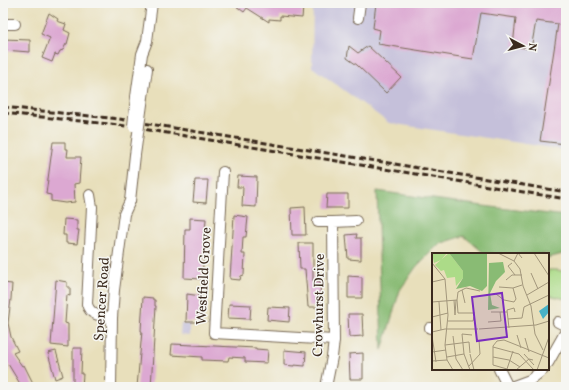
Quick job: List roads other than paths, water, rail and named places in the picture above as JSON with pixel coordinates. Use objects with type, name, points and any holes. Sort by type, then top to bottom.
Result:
[{"type":"street","name":"Spencer Road","points":[[111,387],[112,318],[114,290],[124,214],[123,200],[132,155],[140,97],[142,54],[147,41],[152,3]]},
{"type":"street","points":[[358,18],[360,3]]},
{"type":"street","points":[[3,24],[15,24]]},
{"type":"street","name":"Westfield Grove","points":[[223,172],[214,333],[334,340]]},
{"type":"street","points":[[90,195],[92,207],[87,304],[90,311],[94,314],[112,318]]},
{"type":"street","points":[[318,222],[356,221]]},
{"type":"street","name":"Crowhurst Drive","points":[[326,387],[334,340],[332,222]]},
{"type":"street","points":[[549,361],[566,331]]},
{"type":"street","points":[[500,370],[510,387],[530,380],[543,370]]},
{"type":"railway","points":[[3,107],[119,119],[566,192]]},
{"type":"railway","points":[[3,113],[119,125],[566,199]]}]
